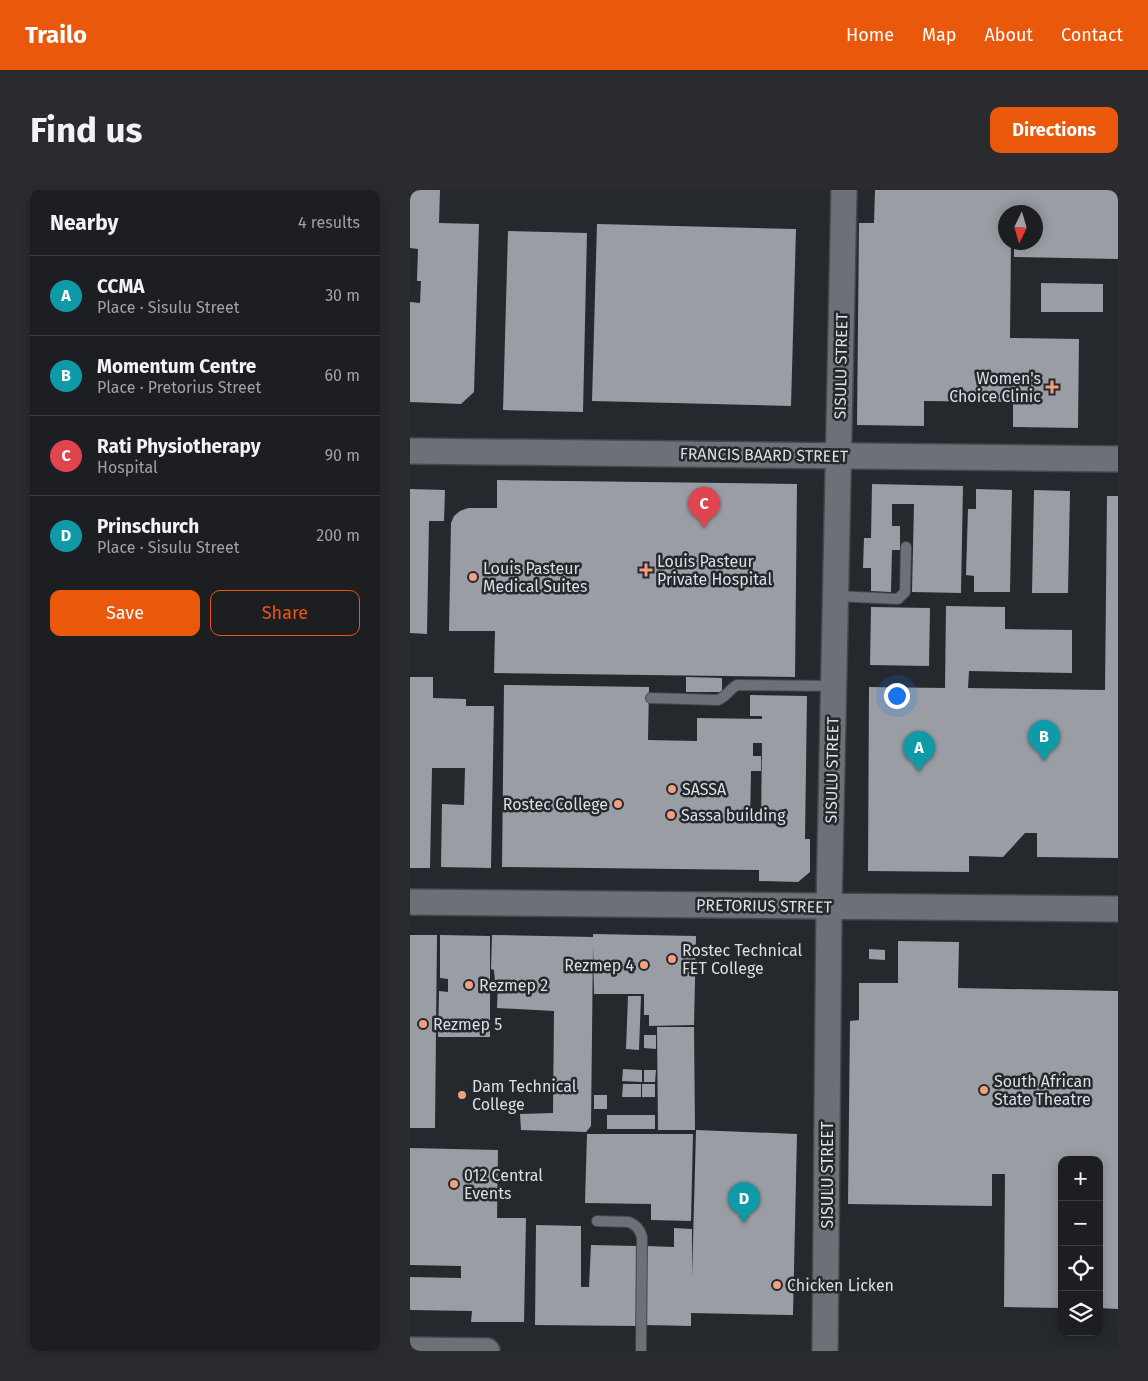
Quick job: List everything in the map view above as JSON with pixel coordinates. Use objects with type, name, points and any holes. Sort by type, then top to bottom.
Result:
[{"type":"street","name":"SISULU STREET","points":[[825,1351],[829,906],[844,190]]},
{"type":"street","name":"FRANCIS BAARD STREET","points":[[410,451],[1118,459]]},
{"type":"street","name":"PRETORIUS STREET","points":[[410,902],[1118,909]]},
{"type":"street","points":[[410,1350],[487,1351]]},
{"type":"lane","points":[[836,596],[898,599],[904,592],[906,547]]},
{"type":"lane","points":[[651,698],[718,700],[723,698],[737,685],[834,686]]},
{"type":"lane","points":[[597,1221],[629,1222],[634,1224],[640,1231],[642,1237],[641,1351]]},
{"type":"building","points":[[410,190],[440,190],[439,223],[479,224],[474,392],[461,404],[410,402],[410,302],[420,303],[421,281],[417,281],[418,249],[410,248]]},
{"type":"building","points":[[875,190],[1118,190],[1118,259],[1014,257],[1014,250],[1043,250],[1043,205],[998,205],[998,250],[1011,250],[1010,338],[1079,339],[1078,428],[1013,427],[1013,402],[924,401],[924,426],[857,425],[859,223],[874,223]]},
{"type":"building","points":[[597,224],[796,229],[791,406],[592,401]]},
{"type":"building","points":[[508,231],[587,233],[583,412],[503,410]]},
{"type":"building","points":[[1041,283],[1103,284],[1103,312],[1041,312]]},
{"type":"building","name":"Louis Pasteur Private Hospital","points":[[497,480],[797,484],[795,677],[494,673],[495,631],[449,631],[451,523],[454,516],[468,508],[497,508]]},
{"type":"building","points":[[872,484],[963,486],[961,593],[912,592],[914,504],[892,504],[892,526],[900,526],[900,550],[892,550],[891,592],[871,591],[871,568],[863,568],[864,538],[871,538]]},
{"type":"building","points":[[410,489],[445,490],[444,521],[429,521],[427,634],[410,633]]},
{"type":"building","points":[[976,489],[1012,490],[1010,592],[974,592],[974,576],[966,575],[968,509],[976,509]]},
{"type":"building","points":[[1034,490],[1070,491],[1068,593],[1032,593]]},
{"type":"building","points":[[1107,496],[1118,496],[1118,858],[1037,857],[1037,833],[1025,833],[1003,857],[969,856],[969,872],[868,871],[869,687],[945,688],[946,606],[1005,607],[1005,629],[1072,630],[1072,673],[969,671],[968,688],[1105,690]]},
{"type":"building","points":[[871,607],[930,608],[929,666],[870,665]]},
{"type":"building","points":[[410,677],[433,677],[433,698],[466,699],[466,706],[494,706],[491,868],[441,867],[442,804],[464,805],[465,768],[432,768],[430,868],[410,868]]},
{"type":"building","points":[[686,677],[722,678],[722,692],[686,692]]},
{"type":"building","points":[[504,685],[649,687],[648,740],[697,741],[697,718],[762,719],[762,716],[750,716],[750,695],[807,696],[805,839],[810,839],[810,872],[798,882],[759,881],[759,870],[502,867]],"holes":[[[753,743],[762,743],[761,823],[750,823],[751,771],[761,771],[761,756],[753,756]]]},
{"type":"building","points":[[593,934],[696,936],[694,1025],[649,1026],[649,1015],[644,1015],[644,994],[594,994],[593,945],[591,1126],[586,1132],[521,1130],[520,1114],[553,1113],[554,1011],[497,1008],[498,983],[495,982],[494,970],[491,969],[492,935],[593,937]]},
{"type":"building","name":"Rezmep 5","points":[[410,935],[437,935],[435,1128],[410,1128]]},
{"type":"building","name":"Rezmep 2","points":[[440,935],[490,936],[490,1037],[438,1037],[439,991],[448,992],[448,979],[440,978]]},
{"type":"building","name":"South African State Theatre","points":[[898,941],[959,942],[958,988],[1118,991],[1118,1309],[1103,1308],[1103,1156],[1058,1156],[1058,1308],[1004,1307],[1005,1174],[992,1174],[992,1206],[848,1204],[850,1021],[859,1020],[859,983],[898,983]]},
{"type":"building","points":[[869,949],[885,950],[885,960],[869,959]]},
{"type":"building","points":[[628,996],[641,996],[639,1050],[626,1049]]},
{"type":"building","points":[[657,1027],[694,1027],[695,1130],[658,1130]]},
{"type":"building","points":[[644,1035],[656,1035],[656,1049],[644,1048]]},
{"type":"building","points":[[623,1069],[642,1070],[642,1082],[622,1081]]},
{"type":"building","points":[[644,1070],[656,1070],[655,1082],[644,1082]]},
{"type":"building","points":[[623,1084],[641,1084],[641,1097],[622,1097]]},
{"type":"building","points":[[642,1084],[655,1084],[655,1097],[642,1097]]},
{"type":"building","points":[[594,1095],[607,1095],[607,1109],[594,1109]]},
{"type":"building","points":[[607,1115],[655,1115],[655,1129],[607,1129]]},
{"type":"building","points":[[696,1130],[797,1134],[793,1315],[691,1313],[691,1326],[646,1325],[646,1246],[674,1247],[674,1228],[692,1229],[692,1278]]},
{"type":"building","points":[[587,1134],[693,1134],[691,1221],[651,1220],[651,1204],[585,1203]]},
{"type":"building","name":"012 Central Events","points":[[410,1148],[498,1150],[497,1218],[526,1218],[524,1322],[471,1322],[472,1311],[410,1310],[410,1277],[461,1278],[461,1266],[410,1265]]},
{"type":"building","points":[[536,1225],[581,1226],[581,1287],[589,1287],[591,1245],[637,1246],[637,1326],[535,1325]]},
{"type":"place","name":"Women's Choice Clinic","points":[[1052,387]]},
{"type":"place","name":"Rati Physiotherapy","points":[[704,528]]},
{"type":"place","name":"Louis Pasteur Private Hospital","points":[[646,570]]},
{"type":"place","name":"Louis Pasteur Medical Suites","points":[[473,577]]},
{"type":"place","name":"Momentum Centre","points":[[1044,761]]},
{"type":"place","name":"CCMA","points":[[919,772]]},
{"type":"place","name":"SASSA","points":[[672,789]]},
{"type":"place","name":"Rostec College","points":[[618,804]]},
{"type":"place","name":"Sassa building","points":[[671,815]]},
{"type":"place","name":"Rostec Technical FET College","points":[[672,959]]},
{"type":"place","name":"Rezmep 4","points":[[644,965]]},
{"type":"place","name":"Rezmep 2","points":[[469,985]]},
{"type":"place","name":"Rezmep 5","points":[[423,1024]]},
{"type":"place","name":"South African State Theatre","points":[[984,1090]]},
{"type":"place","name":"Dam Technical College","points":[[462,1095]]},
{"type":"place","name":"012 Central Events","points":[[454,1184]]},
{"type":"place","name":"Prinschurch","points":[[744,1223]]},
{"type":"place","name":"Chicken Licken","points":[[777,1285]]}]
